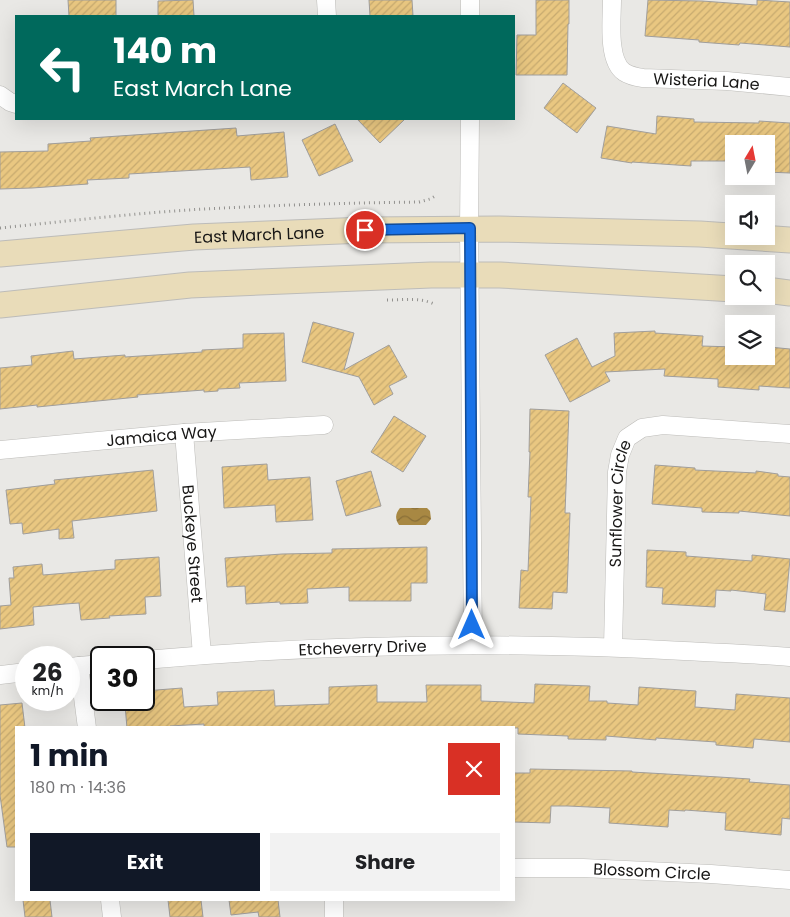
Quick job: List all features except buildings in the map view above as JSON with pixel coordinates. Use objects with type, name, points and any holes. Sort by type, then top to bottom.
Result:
[{"type":"main road","name":"East March Lane","points":[[0,254],[194,237],[470,228],[690,234],[790,240]]},
{"type":"main road","points":[[0,305],[190,285],[431,275],[500,275],[725,288]]},
{"type":"main road","points":[[775,291],[790,293]]},
{"type":"street","points":[[326,0],[327,15]]},
{"type":"street","points":[[470,0],[470,15]]},
{"type":"street","name":"Wisteria Lane","points":[[612,0],[613,54],[617,64],[623,71],[632,76],[790,86]]},
{"type":"street","points":[[470,120],[473,645]]},
{"type":"street","name":"Jamaica Way","points":[[0,450],[184,433],[324,425]]},
{"type":"street","name":"Sunflower Circle","points":[[614,647],[617,472],[620,455],[627,438],[642,428],[663,425],[790,434]]},
{"type":"street","name":"Buckeye Street","points":[[184,433],[202,655]]},
{"type":"street","name":"Etcheverry Drive","points":[[155,659],[328,648],[473,645],[614,647],[790,657]]},
{"type":"street","points":[[0,675],[15,673]]},
{"type":"street","points":[[80,695],[87,726]]},
{"type":"street","name":"Blossom Circle","points":[[515,868],[583,868],[790,880]]},
{"type":"street","points":[[110,901],[112,917]]},
{"type":"street","points":[[334,901],[334,917]]},
{"type":"path","points":[[0,228],[203,209],[419,202],[437,195]]},
{"type":"water","points":[[400,508],[427,508],[430,511],[431,519],[426,525],[399,525],[396,516]]},
{"type":"route","points":[[365,230],[470,228],[472,625]]}]
